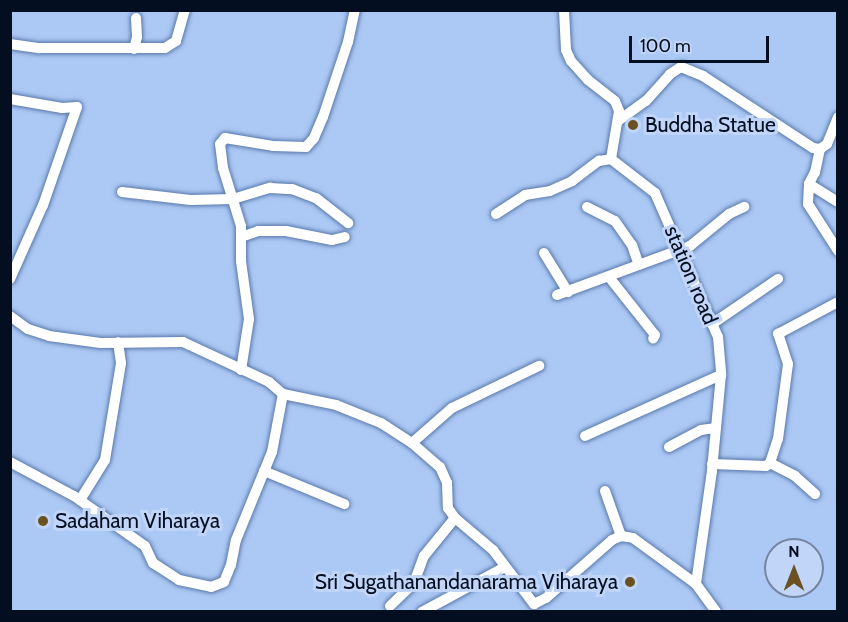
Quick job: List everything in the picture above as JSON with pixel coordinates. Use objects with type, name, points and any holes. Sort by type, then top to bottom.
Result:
[{"type":"street","points":[[10,44],[39,48],[165,48],[176,41],[186,10]]},
{"type":"street","points":[[241,370],[249,319],[241,261],[242,225],[223,168],[220,144],[225,138],[274,146],[306,147],[314,138],[323,117],[348,42],[355,10]]},
{"type":"street","points":[[496,214],[525,195],[550,191],[572,181],[600,161],[611,159],[618,121],[615,101],[588,80],[571,61],[566,50],[564,10]]},
{"type":"street","points":[[134,49],[137,37],[136,18]]},
{"type":"street","points":[[618,121],[646,101],[670,74],[681,67],[703,76],[813,148],[820,149]]},
{"type":"street","points":[[10,99],[62,108],[77,107],[43,205],[10,279]]},
{"type":"street","points":[[837,117],[827,144],[820,149],[815,172],[809,184],[808,204],[837,251]]},
{"type":"street","name":"station road","points":[[611,159],[655,193],[718,337],[721,375],[696,584]]},
{"type":"street","points":[[809,184],[837,202]]},
{"type":"street","points":[[122,192],[191,200],[233,199],[270,188],[292,189],[316,198],[348,223]]},
{"type":"street","points":[[587,207],[615,221],[632,245],[639,265]]},
{"type":"street","points":[[544,253],[563,293],[690,246],[729,214],[744,207]]},
{"type":"street","points":[[241,237],[258,231],[286,231],[332,240],[345,237]]},
{"type":"street","points":[[609,277],[655,335],[653,339]]},
{"type":"street","points":[[712,324],[778,279]]},
{"type":"street","points":[[712,464],[766,466],[770,463],[778,439],[788,363],[778,334],[837,302]]},
{"type":"street","points":[[10,316],[28,329],[49,336],[100,343],[183,342],[269,382],[283,394],[336,405],[381,423],[412,443],[440,467],[447,483],[448,508],[455,518],[493,550],[531,608],[546,598],[612,540],[621,536],[633,538],[696,584],[716,612]]},
{"type":"street","points":[[77,498],[105,460],[121,363],[118,342]]},
{"type":"street","points":[[412,443],[452,408],[539,366]]},
{"type":"street","points":[[585,436],[721,375]]},
{"type":"street","points":[[10,462],[77,498],[145,546],[153,563],[179,580],[211,587],[224,582],[231,565],[236,540],[272,452],[283,394]]},
{"type":"street","points":[[669,447],[701,430],[716,428]]},
{"type":"street","points":[[770,463],[795,476],[815,494]]},
{"type":"street","points":[[264,471],[344,504]]},
{"type":"street","points":[[605,491],[621,536]]},
{"type":"street","points":[[390,606],[414,583],[424,556],[455,518]]},
{"type":"street","points":[[422,612],[506,567]]},
{"type":"place","name":"Buddha Statue","points":[[633,125]]},
{"type":"place","name":"Sadaham Viharaya","points":[[43,521]]},
{"type":"place","name":"Sri Sugathanandanarama Viharaya","points":[[630,582]]}]
